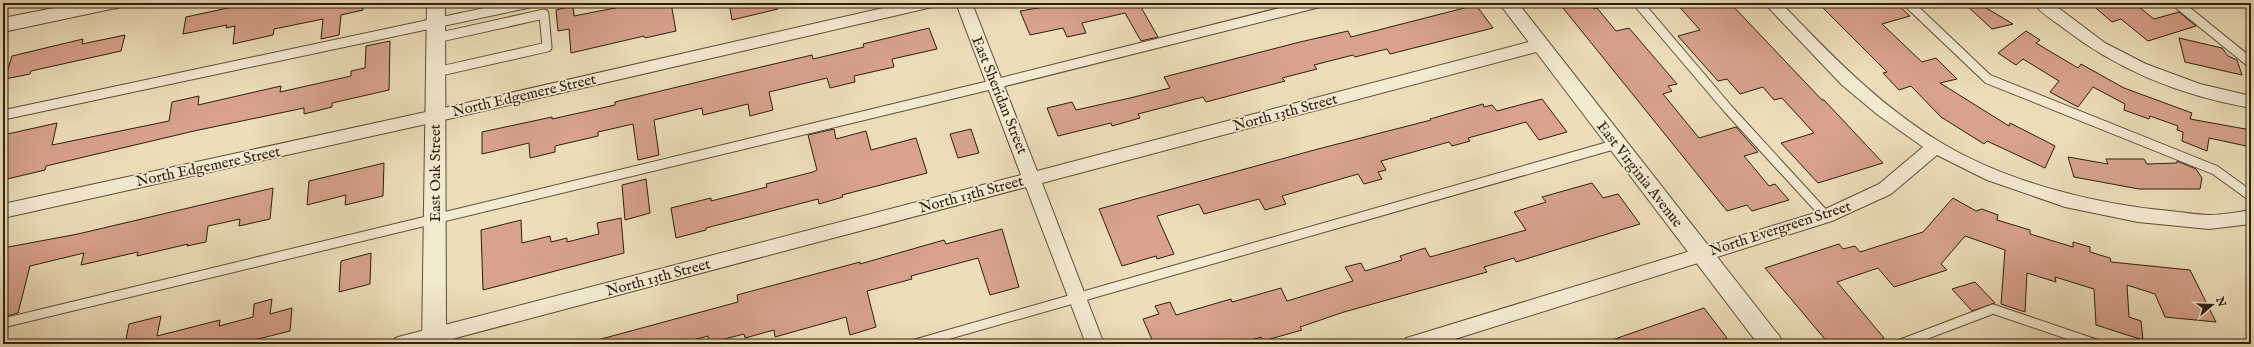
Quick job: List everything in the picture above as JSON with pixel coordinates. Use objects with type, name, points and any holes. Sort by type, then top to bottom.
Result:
[{"type":"street","points":[[3,25],[111,3]]},
{"type":"street","name":"North Edgemere Street","points":[[3,211],[435,116],[928,3]]},
{"type":"street","name":"East Sheridan Street","points":[[964,3],[1033,178],[1095,344]]},
{"type":"street","name":"East Virginia Avenue","points":[[1508,3],[1772,344]]},
{"type":"street","points":[[1772,3],[1846,80],[1901,125],[1935,148],[1993,175],[2065,200],[2138,215],[2209,222],[2251,217]]},
{"type":"street","points":[[2042,3],[2065,22],[2109,52],[2176,82],[2232,99],[2251,102]]},
{"type":"street","name":"East Oak Street","points":[[434,340],[436,218],[436,21]]},
{"type":"street","name":"North 13th Street","points":[[402,344],[434,340],[1033,178],[1540,45]]},
{"type":"street","name":"North Evergreen Street","points":[[1413,344],[1826,216],[1885,189],[1935,148]]},
{"type":"lane","points":[[3,115],[436,21],[529,3]]},
{"type":"lane","points":[[3,323],[995,84],[1318,3]]},
{"type":"lane","points":[[1638,3],[1728,109],[1826,216]]},
{"type":"lane","points":[[1908,3],[1988,79],[2215,170],[2251,196]]},
{"type":"lane","points":[[2177,3],[2251,63]]},
{"type":"lane","points":[[436,21],[544,14],[547,47],[436,72]]},
{"type":"lane","points":[[915,344],[1617,144]]},
{"type":"lane","points":[[1901,344],[1993,309],[2096,344]]},
{"type":"building","points":[[251,3],[363,3],[363,10],[341,15],[339,35],[321,39],[323,19],[274,29],[273,35],[233,44],[235,26],[226,28],[227,25],[183,34],[186,17]]},
{"type":"building","points":[[640,3],[671,3],[676,31],[645,38],[644,36],[571,53],[569,29],[558,31],[556,10],[573,6],[574,16]]},
{"type":"building","points":[[729,3],[777,3],[778,9],[732,20]]},
{"type":"building","points":[[1068,3],[1142,3],[1142,9],[1158,37],[1141,41],[1125,13],[1082,23],[1086,33],[1067,37],[1063,28],[1030,35],[1020,11]]},
{"type":"building","points":[[1589,3],[1594,9],[1597,8],[1616,31],[1629,28],[1677,84],[1668,86],[1672,91],[1663,94],[1699,138],[1736,127],[1758,152],[1744,156],[1769,186],[1775,184],[1789,200],[1752,211],[1747,205],[1727,211],[1563,8]]},
{"type":"building","points":[[1676,3],[1730,3],[1883,163],[1818,183],[1781,143],[1814,133],[1782,98],[1774,100],[1763,87],[1740,94],[1727,79],[1718,81],[1678,36],[1700,30]]},
{"type":"building","points":[[1818,3],[1867,3],[1871,7],[1884,3],[1896,3],[1910,16],[1882,24],[1922,62],[1936,58],[1957,79],[1940,83],[2009,126],[2010,123],[2055,146],[2045,168],[1987,141],[1984,144],[1941,117],[1911,86],[1899,90],[1883,73],[1887,72]]},
{"type":"building","points":[[1964,3],[1978,3],[2013,24],[1992,29]]},
{"type":"building","points":[[2090,3],[2134,3],[2154,19],[2179,12],[2196,26],[2148,41],[2121,19],[2112,22]]},
{"type":"building","points":[[1476,5],[1493,28],[1390,54],[1387,49],[1355,57],[1353,55],[1314,65],[1317,69],[1282,78],[1285,81],[1206,102],[1203,97],[1138,114],[1140,118],[1112,126],[1111,123],[1058,136],[1047,108],[1072,102],[1076,110],[1130,98],[1170,88],[1164,77],[1300,42],[1348,31],[1351,37]]},
{"type":"building","points":[[929,28],[937,49],[892,59],[894,67],[854,76],[855,82],[830,88],[827,78],[769,92],[773,110],[750,116],[748,104],[703,115],[702,108],[654,120],[659,155],[638,160],[633,124],[598,132],[598,136],[555,146],[555,152],[530,158],[529,143],[482,154],[482,132],[615,105],[615,102],[812,55],[813,59],[864,47],[863,44]]},
{"type":"building","points":[[2026,31],[2040,40],[2036,43],[2078,68],[2081,64],[2124,88],[2192,113],[2190,119],[2251,130],[2251,147],[2209,138],[2207,151],[2182,141],[2183,132],[2177,130],[2178,126],[2150,116],[2149,119],[2124,110],[2125,104],[2093,87],[2078,107],[2050,92],[2059,81],[2023,59],[2016,65],[1998,53]]},
{"type":"building","points":[[125,35],[121,51],[31,71],[30,74],[5,79],[12,56],[83,39],[82,44]]},
{"type":"building","points":[[2179,38],[2222,48],[2228,56],[2237,60],[2242,75],[2185,62]]},
{"type":"building","points":[[390,41],[389,90],[332,103],[332,107],[304,114],[304,108],[194,131],[46,166],[45,170],[3,180],[3,135],[57,123],[52,145],[169,121],[172,102],[199,96],[198,105],[281,86],[280,92],[351,76],[351,71],[365,68],[366,46]]},
{"type":"building","points":[[1542,99],[1567,132],[1539,140],[1526,122],[1468,138],[1470,141],[1452,146],[1449,142],[1381,161],[1386,170],[1378,172],[1382,179],[1364,184],[1358,174],[1282,196],[1286,204],[1265,210],[1259,199],[1204,214],[1199,204],[1157,216],[1174,254],[1157,259],[1156,256],[1122,266],[1099,209],[1318,149],[1431,120],[1430,119],[1483,104],[1484,107],[1492,105],[1497,111]]},
{"type":"building","points":[[834,129],[836,139],[866,131],[871,150],[916,138],[927,173],[842,195],[843,197],[819,204],[818,199],[706,228],[706,230],[676,238],[671,208],[711,198],[711,201],[767,187],[766,184],[813,172],[817,170],[808,135]]},
{"type":"building","points":[[971,129],[979,153],[958,158],[950,134]]},
{"type":"building","points":[[2068,157],[2108,164],[2106,159],[2144,159],[2147,164],[2177,163],[2177,161],[2196,169],[2202,178],[2200,189],[2139,189],[2074,177]]},
{"type":"building","points":[[384,163],[383,196],[345,205],[346,195],[307,205],[309,181]]},
{"type":"building","points":[[646,179],[650,213],[625,220],[622,185]]},
{"type":"building","points":[[1592,183],[1603,198],[1618,194],[1640,224],[1516,262],[1514,258],[1484,267],[1487,272],[1344,312],[1300,327],[1302,330],[1263,341],[1261,337],[1239,344],[1154,344],[1143,319],[1159,314],[1155,306],[1170,302],[1176,315],[1231,299],[1232,302],[1281,288],[1287,301],[1353,281],[1345,267],[1361,263],[1365,271],[1402,260],[1400,256],[1425,248],[1430,257],[1526,230],[1514,212],[1546,202],[1542,197]]},
{"type":"building","points":[[273,188],[270,219],[239,226],[240,219],[208,226],[206,242],[187,246],[188,244],[137,256],[138,252],[81,265],[84,253],[30,266],[18,313],[3,317],[3,248],[78,234]]},
{"type":"building","points":[[1953,198],[1976,211],[1982,209],[1998,215],[1997,220],[2030,230],[2030,234],[2073,247],[2073,242],[2090,247],[2090,252],[2110,258],[2111,262],[2190,270],[2216,322],[2165,317],[2155,294],[2127,285],[2129,317],[2141,321],[2143,340],[2096,325],[2094,289],[2055,277],[2056,282],[2027,273],[2025,312],[2001,304],[2005,250],[1965,236],[1941,264],[1947,270],[1894,287],[1878,268],[1837,282],[1884,338],[1868,344],[1829,344],[1765,268],[1839,244],[1843,249],[1855,246],[1860,252],[1923,232]]},
{"type":"building","points":[[621,218],[624,253],[483,290],[481,230],[521,220],[522,243],[550,236],[551,242],[567,238],[567,242],[599,234],[597,223]]},
{"type":"building","points":[[1002,229],[1019,287],[990,295],[978,258],[911,276],[912,279],[867,291],[876,327],[850,335],[846,317],[775,337],[774,330],[745,338],[744,334],[709,343],[708,336],[678,344],[602,344],[601,339],[738,302],[737,295],[860,262],[860,264],[944,240],[946,244]]},
{"type":"building","points":[[371,253],[370,284],[339,292],[341,261]]},
{"type":"building","points":[[1975,282],[1995,303],[1972,311],[1952,289]]},
{"type":"building","points":[[272,299],[270,314],[292,308],[290,331],[238,344],[125,344],[129,324],[161,316],[157,336],[220,320],[219,326],[253,317],[254,304]]},
{"type":"building","points":[[1704,308],[1727,338],[1710,344],[1610,344],[1609,341]]}]
